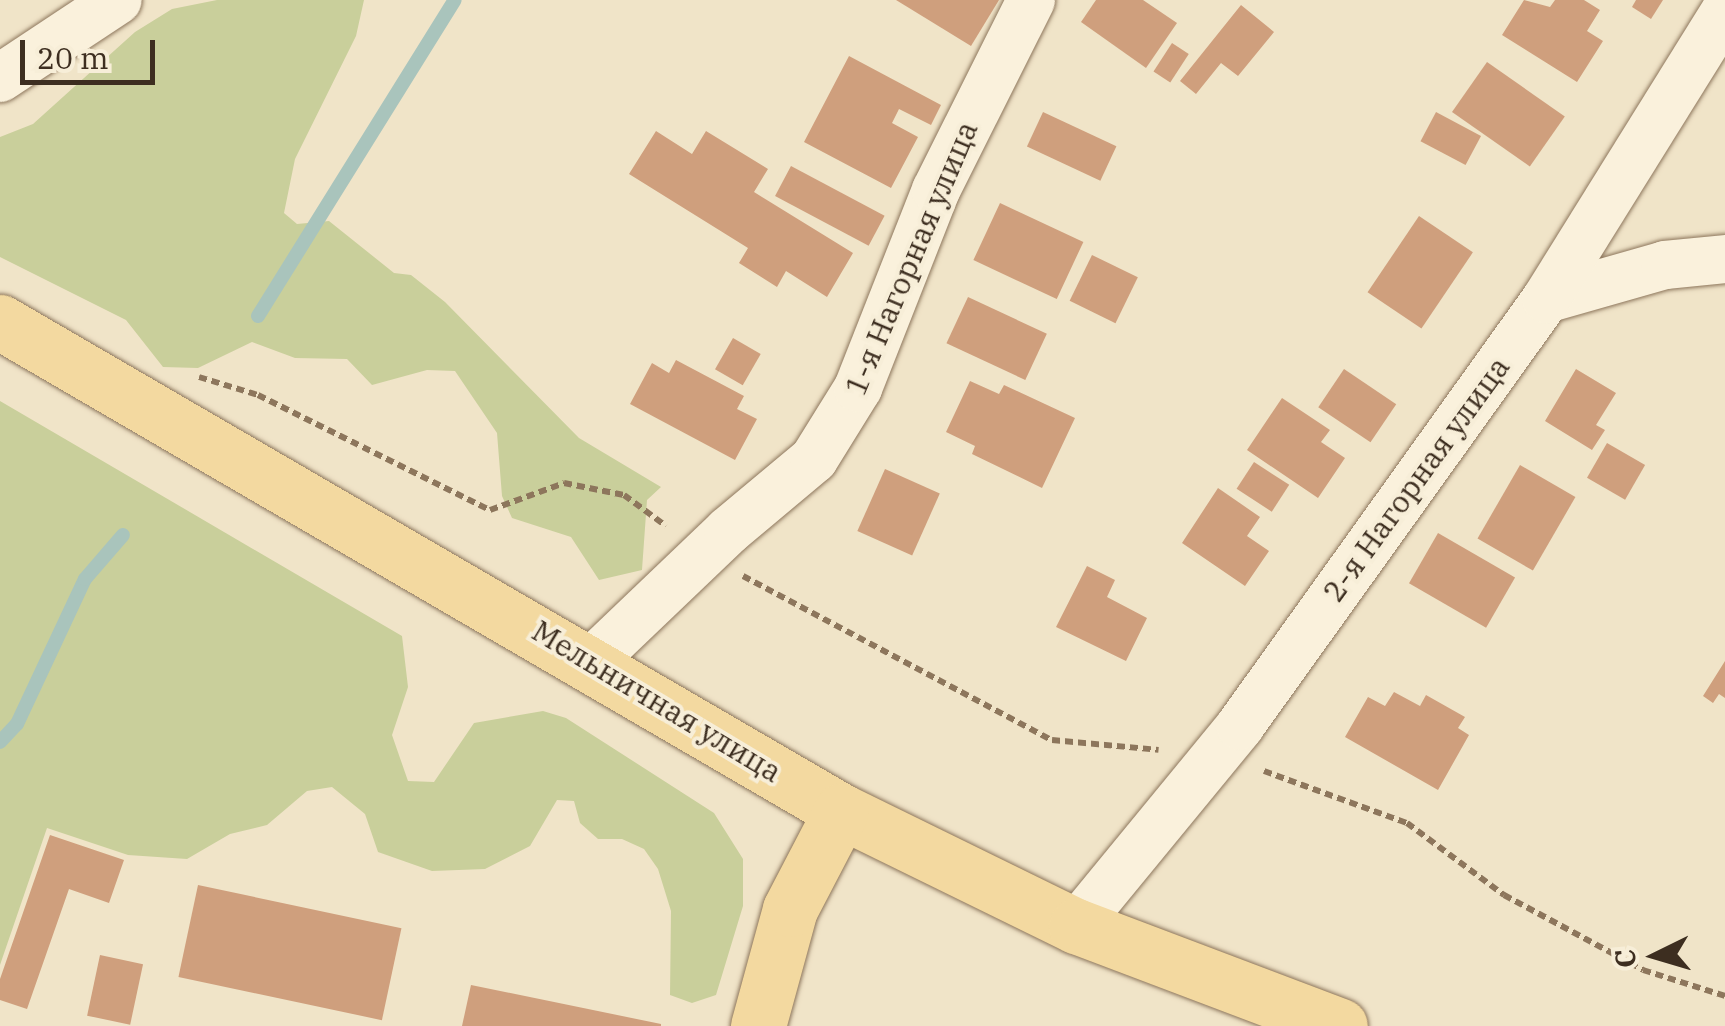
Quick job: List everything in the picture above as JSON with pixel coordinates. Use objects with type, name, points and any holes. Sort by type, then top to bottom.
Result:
[{"type":"main road","name":"Мельничная улица","points":[[0,322],[592,661],[840,811],[1076,926],[1340,1026]]},
{"type":"main road","points":[[758,1026],[790,909],[840,811]]},
{"type":"street","points":[[0,78],[118,0]]},
{"type":"street","name":"1-я Нагорная улица","points":[[592,661],[703,554],[814,459],[858,388],[936,190],[1031,0]]},
{"type":"street","name":"2-я Нагорная улица","points":[[1076,926],[1218,754],[1546,299],[1725,10]]},
{"type":"street","points":[[1546,299],[1665,265],[1725,259]]},
{"type":"path","points":[[185,373],[258,395],[490,510],[564,483],[624,495],[703,554],[1052,740],[1218,754],[1408,823],[1504,895],[1643,970],[1725,996]]},
{"type":"green space","points":[[217,0],[364,0],[356,36],[295,159],[284,213],[297,224],[329,221],[394,273],[411,275],[445,302],[579,438],[661,487],[647,500],[642,570],[599,580],[571,537],[512,518],[502,496],[497,433],[455,371],[427,370],[372,385],[347,359],[295,358],[252,342],[198,368],[163,367],[126,320],[0,257],[0,137],[33,124],[135,32],[172,9]]},
{"type":"green space","points":[[0,401],[402,636],[408,687],[392,735],[408,781],[434,782],[474,723],[543,711],[566,718],[714,813],[743,859],[743,906],[716,995],[692,1003],[670,995],[671,911],[658,869],[644,849],[622,839],[598,839],[580,823],[574,801],[557,800],[530,846],[485,869],[432,871],[378,852],[365,814],[332,787],[307,791],[267,825],[230,834],[187,859],[128,855],[47,828],[0,965]]},
{"type":"building","points":[[896,0],[999,0],[971,46]]},
{"type":"building","points":[[1096,0],[1143,0],[1177,23],[1146,68],[1081,22]]},
{"type":"building","points":[[1524,0],[1550,7],[1555,0],[1584,0],[1600,10],[1587,31],[1603,41],[1577,82],[1502,35]]},
{"type":"building","points":[[1636,0],[1663,0],[1651,19],[1632,7]]},
{"type":"building","points":[[1241,5],[1274,32],[1238,76],[1221,63],[1196,94],[1180,81]]},
{"type":"building","points":[[1172,43],[1189,54],[1170,82],[1153,72]]},
{"type":"building","points":[[849,56],[941,105],[931,125],[899,109],[892,123],[918,137],[891,188],[804,142]]},
{"type":"building","points":[[1487,62],[1565,116],[1530,166],[1452,112]]},
{"type":"building","points":[[1043,112],[1116,146],[1100,181],[1027,146]]},
{"type":"building","points":[[1436,112],[1481,136],[1466,165],[1421,141]]},
{"type":"building","points":[[656,131],[692,154],[706,131],[768,169],[754,192],[853,253],[827,297],[786,271],[777,287],[739,263],[748,248],[629,174]]},
{"type":"building","points":[[791,166],[885,216],[869,246],[775,196]]},
{"type":"building","points":[[1000,203],[1083,242],[1057,299],[973,260]]},
{"type":"building","points":[[1419,216],[1473,252],[1421,329],[1368,292]]},
{"type":"building","points":[[1092,255],[1138,277],[1115,323],[1070,301]]},
{"type":"building","points":[[968,297],[1047,334],[1025,380],[946,343]]},
{"type":"building","points":[[733,338],[761,354],[743,385],[715,369]]},
{"type":"building","points":[[676,360],[744,396],[737,409],[757,419],[735,460],[630,404],[652,363],[669,373]]},
{"type":"building","points":[[1344,369],[1396,404],[1371,442],[1318,407]]},
{"type":"building","points":[[1576,369],[1616,393],[1596,425],[1605,430],[1592,450],[1545,421]]},
{"type":"building","points":[[970,381],[999,394],[1004,385],[1075,418],[1042,488],[972,454],[975,446],[946,432]]},
{"type":"building","points":[[1282,398],[1330,430],[1321,442],[1345,458],[1318,498],[1247,450]]},
{"type":"building","points":[[1607,443],[1645,465],[1625,500],[1587,478]]},
{"type":"building","points":[[1254,462],[1289,485],[1272,512],[1237,489]]},
{"type":"building","points":[[1520,465],[1575,497],[1533,571],[1478,539]]},
{"type":"building","points":[[885,469],[940,493],[912,556],[857,531]]},
{"type":"building","points":[[1218,488],[1260,517],[1247,536],[1269,551],[1245,586],[1182,543]]},
{"type":"building","points":[[1438,533],[1515,578],[1486,628],[1409,583]]},
{"type":"building","points":[[1087,566],[1115,580],[1107,597],[1147,618],[1126,661],[1056,627]]},
{"type":"building","points":[[1725,661],[1725,698],[1719,694],[1713,703],[1703,696]]},
{"type":"building","points":[[1394,692],[1420,706],[1426,695],[1465,717],[1458,728],[1469,735],[1438,790],[1345,737],[1368,697],[1385,706]]},
{"type":"building","points":[[50,835],[124,860],[109,903],[69,889],[27,1009],[0,1000],[0,979]]},
{"type":"building","points":[[198,885],[401,928],[382,1020],[178,977]]},
{"type":"building","points":[[100,955],[143,964],[130,1025],[87,1016]]},
{"type":"building","points":[[471,985],[661,1024],[661,1026],[462,1026]]},
{"type":"waterway","points":[[258,316],[455,0]]},
{"type":"waterway","points":[[0,742],[17,724],[85,579],[123,535]]}]
